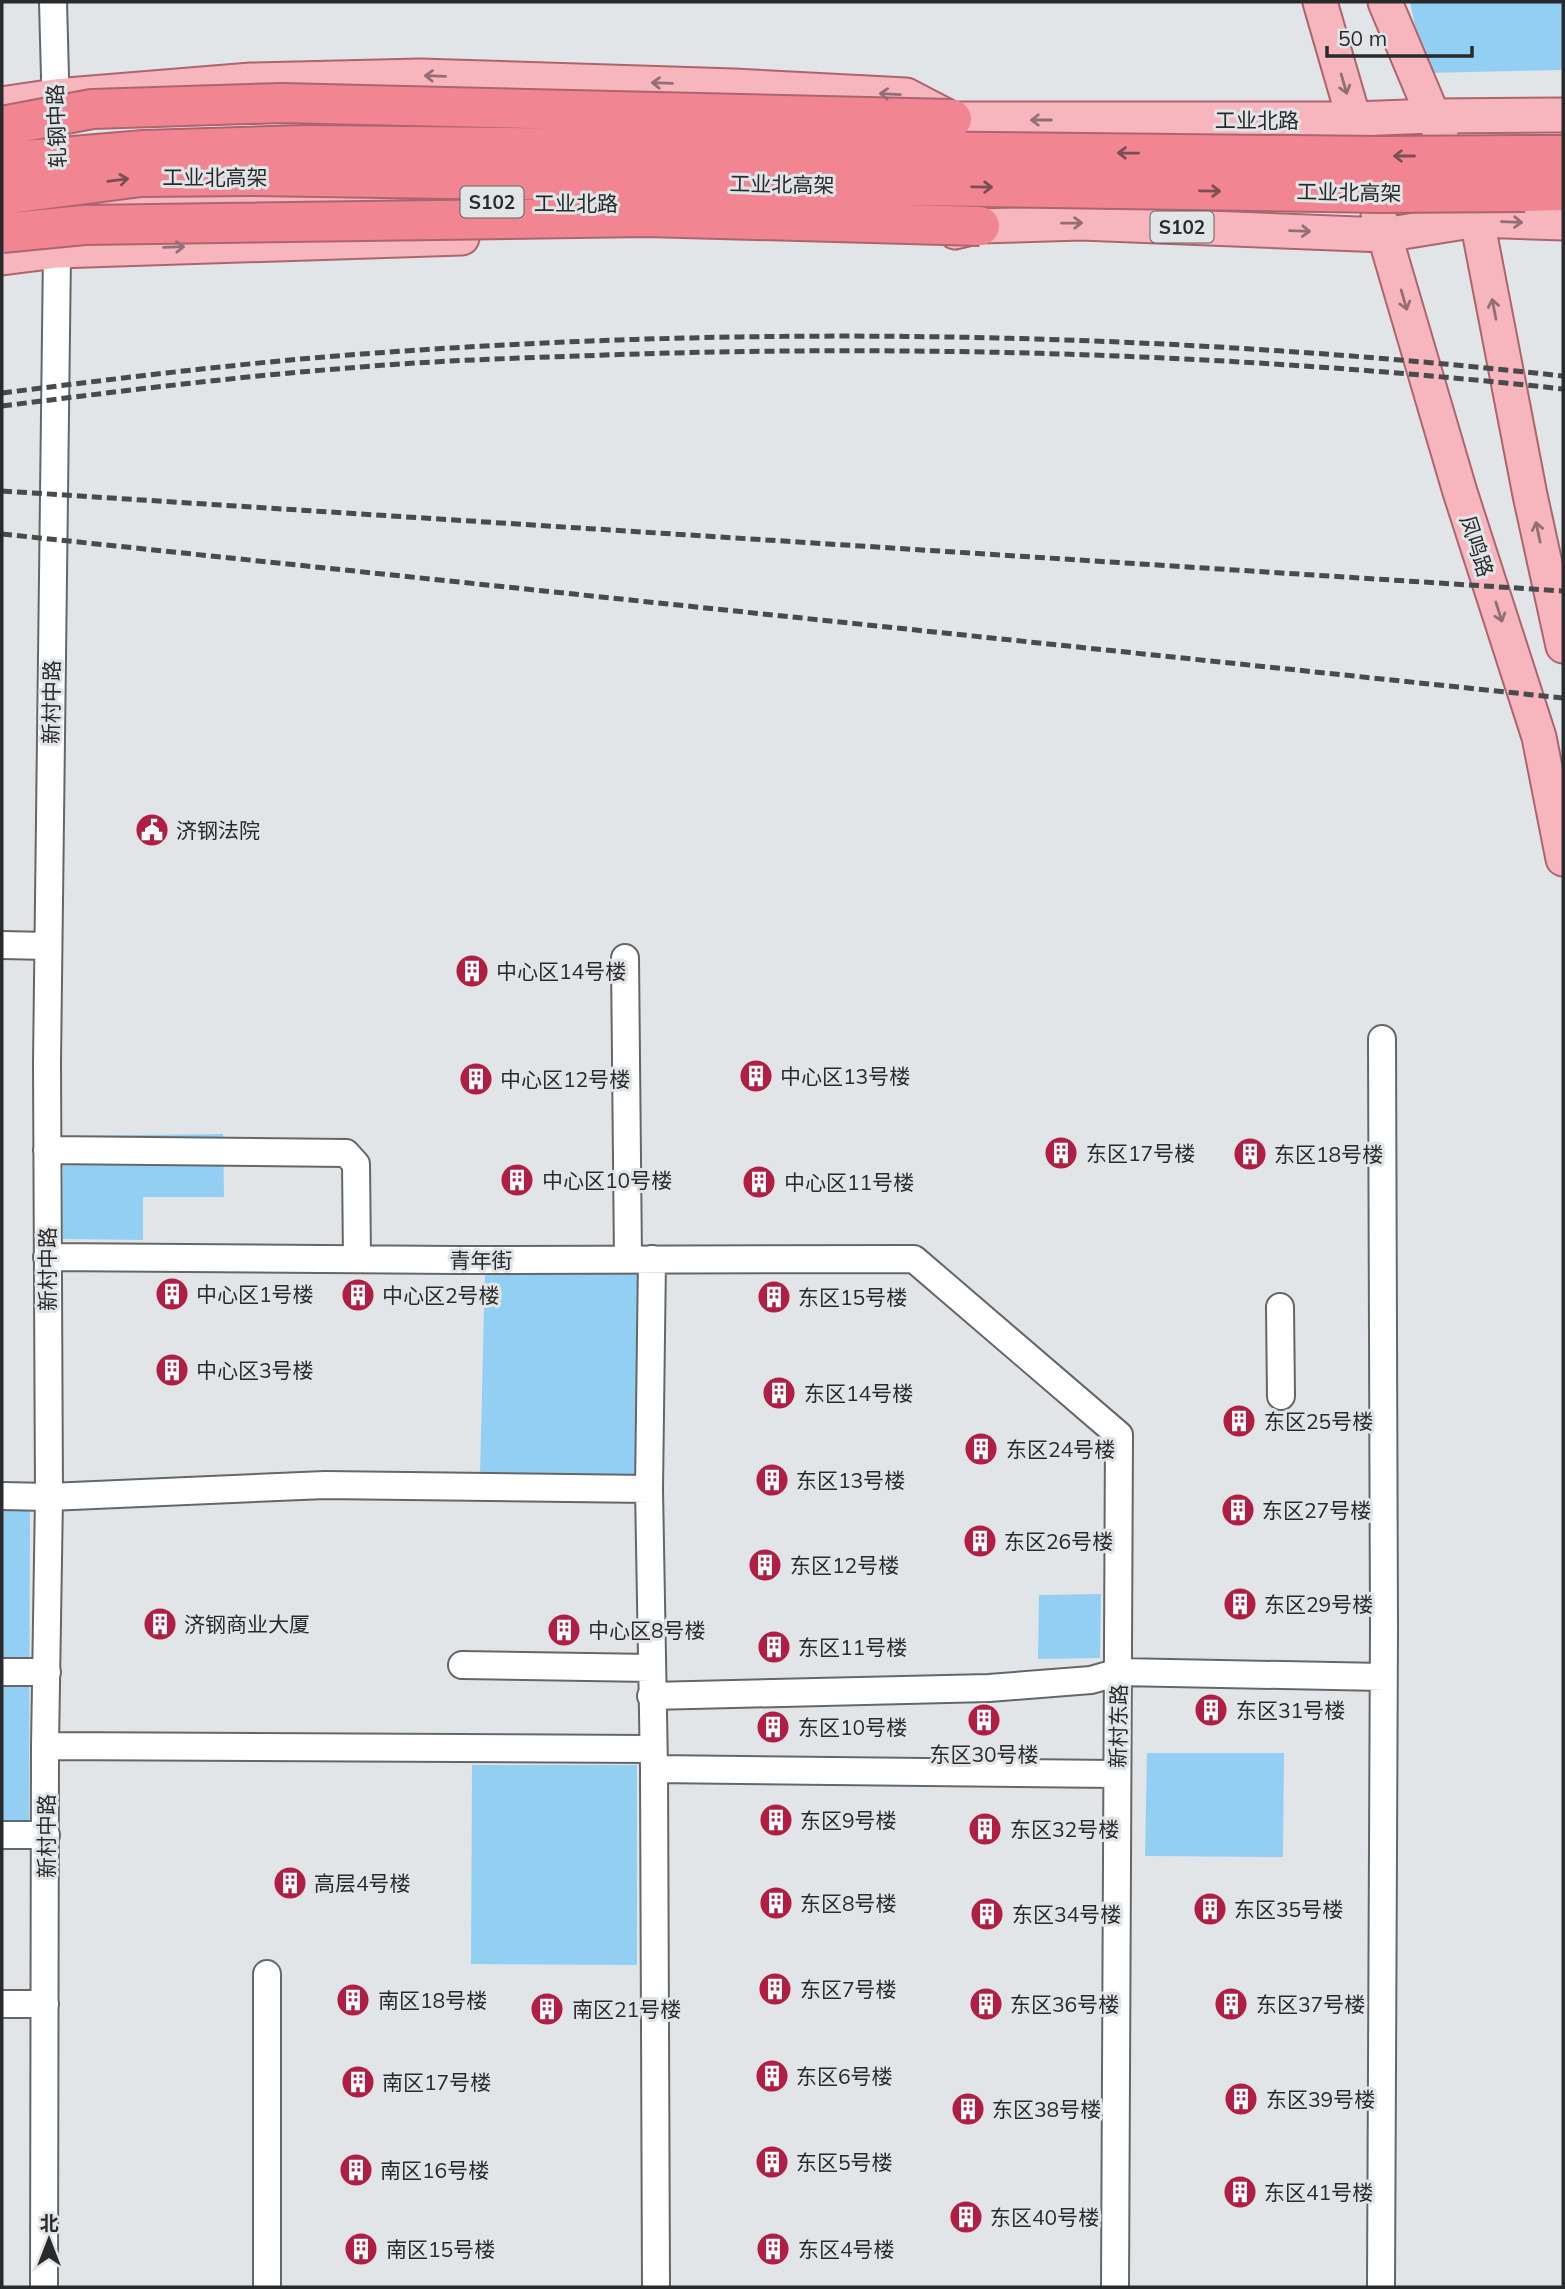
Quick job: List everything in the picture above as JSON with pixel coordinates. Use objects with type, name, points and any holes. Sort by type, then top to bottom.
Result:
[{"type":"highway","points":[[2,126],[92,109],[282,103],[952,119]]},
{"type":"highway","name":"工业北高架","points":[[2,162],[144,150],[306,145],[1367,156],[1563,155]]},
{"type":"highway","name":"工业北高架","points":[[2,195],[141,177],[251,176],[1381,193],[1558,212]]},
{"type":"highway","points":[[2,233],[84,225],[647,217],[980,226]]},
{"type":"main road","name":"凤鸣路","points":[[1320,2],[1384,235],[1460,492],[1539,737],[1563,859]]},
{"type":"main road","points":[[1385,2],[1477,220],[1530,495],[1563,646]]},
{"type":"main road","name":"工业北路","points":[[2,104],[55,82],[448,77],[734,86],[906,95],[952,119]]},
{"type":"main road","name":"工业北路","points":[[2,148],[58,147],[309,127],[884,133],[952,119],[1549,116]]},
{"type":"main road","name":"工业北路","points":[[2,219],[58,211],[170,202],[841,204],[954,211],[980,226]]},
{"type":"main road","name":"工业北路","points":[[2,258],[57,251],[583,234],[923,240],[980,226],[1081,223],[1384,235],[1477,220],[1558,212]]},
{"type":"street","name":"轧钢中路","points":[[53,2],[58,147],[57,251]]},
{"type":"street","name":"新村中路","points":[[44,2287],[45,1746],[49,1497],[48,946],[57,251]]},
{"type":"street","points":[[2,945],[48,946]]},
{"type":"street","points":[[625,958],[649,1489],[656,2287]]},
{"type":"street","points":[[1381,2287],[1382,1039]]},
{"type":"street","points":[[47,1150],[346,1153],[356,1164],[357,1258]]},
{"type":"street","name":"青年街","points":[[47,1257],[914,1259]]},
{"type":"street","name":"新村东路","points":[[914,1259],[1119,1435],[1115,2287]]},
{"type":"street","points":[[1280,1307],[1281,1396]]},
{"type":"street","points":[[2,1496],[49,1497],[326,1485],[649,1489]]},
{"type":"street","points":[[462,1665],[651,1668]]},
{"type":"street","points":[[2,1672],[47,1672]]},
{"type":"street","points":[[651,1696],[989,1689],[1091,1680],[1119,1672],[1383,1677]]},
{"type":"street","points":[[45,1746],[652,1759],[1118,1774]]},
{"type":"street","points":[[2,1835],[46,1835]]},
{"type":"street","points":[[267,1974],[267,2284]]},
{"type":"street","points":[[2,2004],[45,2004]]},
{"type":"shaded area","points":[[1410,2],[1563,2],[1563,70],[1425,73]]},
{"type":"shaded area","points":[[223,1134],[224,1197],[143,1197],[143,1240],[63,1239],[63,1136]]},
{"type":"shaded area","points":[[485,1267],[648,1270],[643,1480],[480,1476]]},
{"type":"shaded area","points":[[2,1505],[30,1505],[29,1833],[2,1833]]},
{"type":"shaded area","points":[[1101,1594],[1100,1658],[1038,1659],[1039,1595]]},
{"type":"shaded area","points":[[1147,1753],[1284,1753],[1283,1857],[1145,1856]]},
{"type":"shaded area","points":[[472,1765],[637,1765],[637,1965],[471,1964]]},
{"type":"railway","points":[[2,393],[226,366],[362,354],[662,339],[813,336],[1114,342],[1414,361],[1563,376]]},
{"type":"railway","points":[[2,406],[226,379],[392,365],[514,358],[725,352],[965,352],[1204,360],[1324,367],[1563,389]]},
{"type":"railway","points":[[2,491],[1563,591]]},
{"type":"railway","points":[[2,534],[1563,698]]},
{"type":"place","name":"济钢法院","points":[[152,830]]},
{"type":"place","name":"中心区14号楼","points":[[472,971]]},
{"type":"place","name":"中心区13号楼","points":[[756,1076]]},
{"type":"place","name":"中心区12号楼","points":[[476,1079]]},
{"type":"place","name":"东区17号楼","points":[[1061,1153]]},
{"type":"place","name":"东区18号楼","points":[[1250,1154]]},
{"type":"place","name":"中心区10号楼","points":[[517,1180]]},
{"type":"place","name":"中心区11号楼","points":[[759,1182]]},
{"type":"place","name":"中心区1号楼","points":[[172,1294]]},
{"type":"place","name":"中心区2号楼","points":[[358,1295]]},
{"type":"place","name":"东区15号楼","points":[[774,1297]]},
{"type":"place","name":"中心区3号楼","points":[[172,1370]]},
{"type":"place","name":"东区14号楼","points":[[779,1393]]},
{"type":"place","name":"东区25号楼","points":[[1239,1421]]},
{"type":"place","name":"东区24号楼","points":[[981,1449]]},
{"type":"place","name":"东区13号楼","points":[[772,1480]]},
{"type":"place","name":"东区27号楼","points":[[1238,1510]]},
{"type":"place","name":"东区26号楼","points":[[980,1541]]},
{"type":"place","name":"东区12号楼","points":[[765,1565]]},
{"type":"place","name":"东区29号楼","points":[[1240,1604]]},
{"type":"place","name":"济钢商业大厦","points":[[160,1624]]},
{"type":"place","name":"中心区8号楼","points":[[564,1630]]},
{"type":"place","name":"东区11号楼","points":[[774,1647]]},
{"type":"place","name":"东区31号楼","points":[[1211,1710]]},
{"type":"place","name":"东区30号楼","points":[[984,1720]]},
{"type":"place","name":"东区10号楼","points":[[773,1727]]},
{"type":"place","name":"东区9号楼","points":[[776,1820]]},
{"type":"place","name":"东区32号楼","points":[[985,1829]]},
{"type":"place","name":"高层4号楼","points":[[290,1883]]},
{"type":"place","name":"东区8号楼","points":[[776,1903]]},
{"type":"place","name":"东区35号楼","points":[[1210,1909]]},
{"type":"place","name":"东区34号楼","points":[[987,1914]]},
{"type":"place","name":"东区7号楼","points":[[775,1989]]},
{"type":"place","name":"南区18号楼","points":[[353,2000]]},
{"type":"place","name":"东区36号楼","points":[[986,2004]]},
{"type":"place","name":"东区37号楼","points":[[1231,2004]]},
{"type":"place","name":"南区21号楼","points":[[547,2009]]},
{"type":"place","name":"东区6号楼","points":[[772,2076]]},
{"type":"place","name":"南区17号楼","points":[[358,2082]]},
{"type":"place","name":"东区39号楼","points":[[1241,2099]]},
{"type":"place","name":"东区38号楼","points":[[968,2109]]},
{"type":"place","name":"东区5号楼","points":[[772,2162]]},
{"type":"place","name":"南区16号楼","points":[[356,2170]]},
{"type":"place","name":"东区41号楼","points":[[1240,2192]]},
{"type":"place","name":"东区40号楼","points":[[966,2217]]},
{"type":"place","name":"南区15号楼","points":[[361,2249]]},
{"type":"place","name":"东区4号楼","points":[[773,2249]]}]
